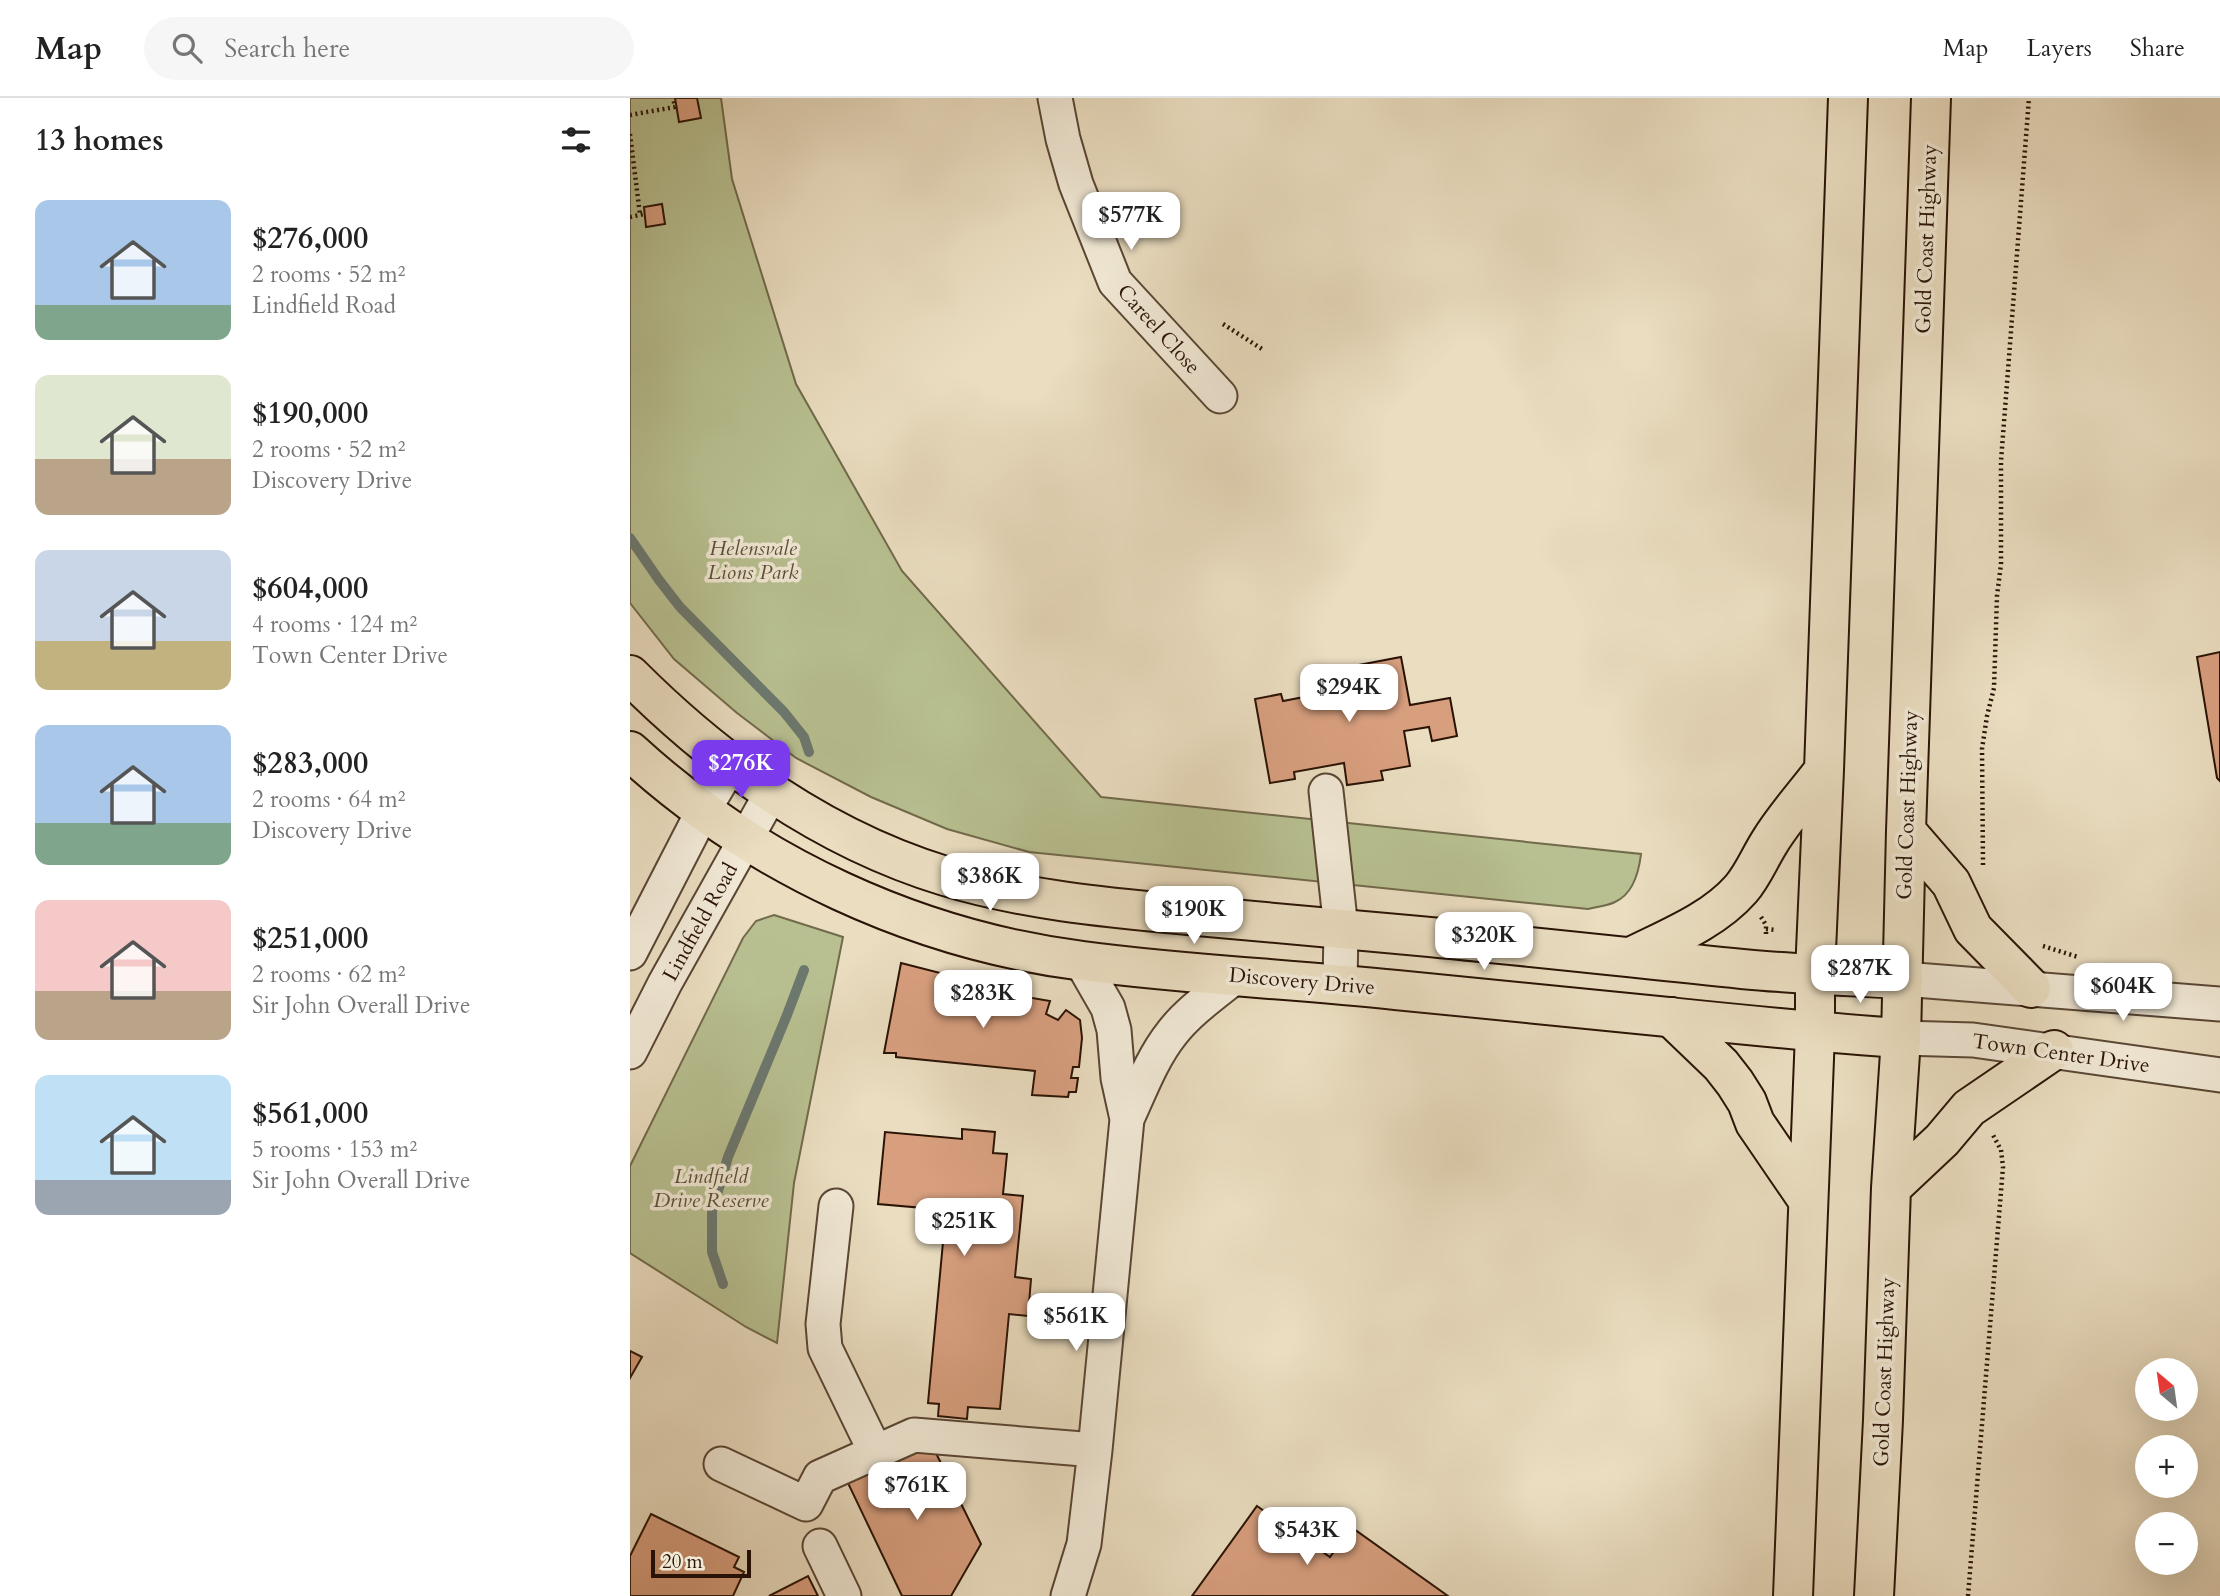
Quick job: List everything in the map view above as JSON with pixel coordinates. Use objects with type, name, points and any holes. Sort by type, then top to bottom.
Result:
[{"type":"main road","points":[[1793,1596],[1848,98]]},
{"type":"main road","name":"Gold Coast Highway","points":[[1874,1596],[1883,1433],[1891,1188],[1901,1038],[1931,98]]},
{"type":"main road","points":[[630,675],[698,739],[730,764],[827,825],[898,859],[1003,891],[1141,911],[1745,969],[1903,979]]},
{"type":"main road","name":"Discovery Drive","points":[[630,751],[703,811],[809,875],[902,918],[953,935],[1082,961],[1340,984],[1815,1033],[1901,1038]]},
{"type":"main road","points":[[1632,957],[1694,925],[1740,890],[1757,867],[1769,843],[1824,771]]},
{"type":"main road","points":[[1906,831],[1951,883],[1973,929],[2031,988]]},
{"type":"main road","points":[[1671,1017],[1721,1065],[1735,1083],[1747,1102],[1755,1123],[1807,1199]]},
{"type":"main road","points":[[1891,1188],[1942,1140],[1969,1108],[2054,1050]]},
{"type":"street","name":"Careel Close","points":[[1055,98],[1076,184],[1115,282],[1220,396]]},
{"type":"street","points":[[630,953],[730,764]]},
{"type":"street","points":[[1326,791],[1341,929],[1340,984]]},
{"type":"street","name":"Lindfield Road","points":[[630,1052],[772,792]]},
{"type":"street","points":[[1068,1596],[1084,1544],[1127,1119],[1118,1078],[1114,1030],[1108,1008],[1082,961]]},
{"type":"street","points":[[1127,1119],[1162,1047],[1171,1035],[1185,1018],[1236,976]]},
{"type":"street","points":[[1903,979],[2220,1004]]},
{"type":"street","name":"Town Center Drive","points":[[1901,1038],[1973,1040],[2220,1075]]},
{"type":"street","points":[[836,1206],[823,1324],[825,1348],[875,1451]]},
{"type":"street","points":[[721,1464],[806,1504],[820,1477],[914,1435],[1095,1450]]},
{"type":"street","points":[[820,1546],[844,1596]]},
{"type":"path","points":[[630,115],[675,107],[673,98]]},
{"type":"path","points":[[1983,872],[1982,749],[1994,688],[1997,596],[2001,564],[2001,461],[2028,98]]},
{"type":"path","points":[[630,134],[642,215],[630,217]]},
{"type":"path","points":[[1223,324],[1262,349]]},
{"type":"path","points":[[1766,929],[1776,930]]},
{"type":"path","points":[[2035,944],[2081,958]]},
{"type":"path","points":[[1968,1596],[2003,1167],[2001,1150],[1996,1139],[1969,1108]]},
{"type":"green space","name":"Helensvale Lions Park","points":[[630,98],[721,98],[732,179],[796,384],[902,571],[1101,797],[1641,854],[1631,888],[1612,903],[1588,909],[1029,852],[947,829],[871,797],[796,758],[737,713],[674,659],[630,603]]},
{"type":"green space","name":"Lindfield Drive Reserve","points":[[774,915],[843,937],[794,1183],[777,1343],[746,1327],[630,1253],[630,1166],[743,938],[756,921]]},
{"type":"building","points":[[675,98],[697,98],[701,118],[679,122]]},
{"type":"building","points":[[662,204],[665,224],[646,227],[644,207]]},
{"type":"building","points":[[2220,652],[2220,781],[2217,778],[2197,657]]},
{"type":"building","points":[[1401,657],[1410,705],[1450,698],[1457,736],[1432,741],[1429,727],[1404,731],[1410,766],[1381,771],[1383,780],[1347,785],[1344,763],[1294,772],[1295,779],[1270,783],[1255,699],[1281,694],[1283,701],[1330,692],[1327,671]]},
{"type":"building","points":[[901,963],[948,975],[948,984],[1050,1001],[1046,1014],[1058,1020],[1066,1010],[1080,1020],[1082,1038],[1079,1067],[1073,1067],[1071,1078],[1078,1078],[1076,1092],[1069,1092],[1068,1097],[1032,1095],[1035,1071],[896,1057],[896,1053],[884,1053]]},
{"type":"building","points":[[962,1129],[995,1132],[993,1153],[1007,1154],[1003,1194],[1023,1196],[1015,1277],[1031,1279],[1028,1316],[1009,1314],[1000,1409],[968,1407],[967,1419],[938,1416],[939,1404],[928,1403],[946,1210],[878,1204],[885,1132],[962,1139]]},
{"type":"building","points":[[630,1351],[642,1357],[630,1378]]},
{"type":"building","points":[[929,1439],[981,1544],[951,1596],[902,1596],[847,1481]]},
{"type":"building","points":[[1257,1506],[1330,1557],[1351,1527],[1448,1596],[1192,1596]]},
{"type":"building","points":[[651,1514],[739,1557],[734,1567],[744,1572],[733,1596],[630,1596],[630,1556]]},
{"type":"building","points":[[808,1576],[818,1596],[769,1596]]},
{"type":"waterway","points":[[630,538],[680,607],[784,712],[804,737],[809,752]]},
{"type":"waterway","points":[[723,1284],[712,1252],[712,1211],[728,1157],[804,970]]}]
